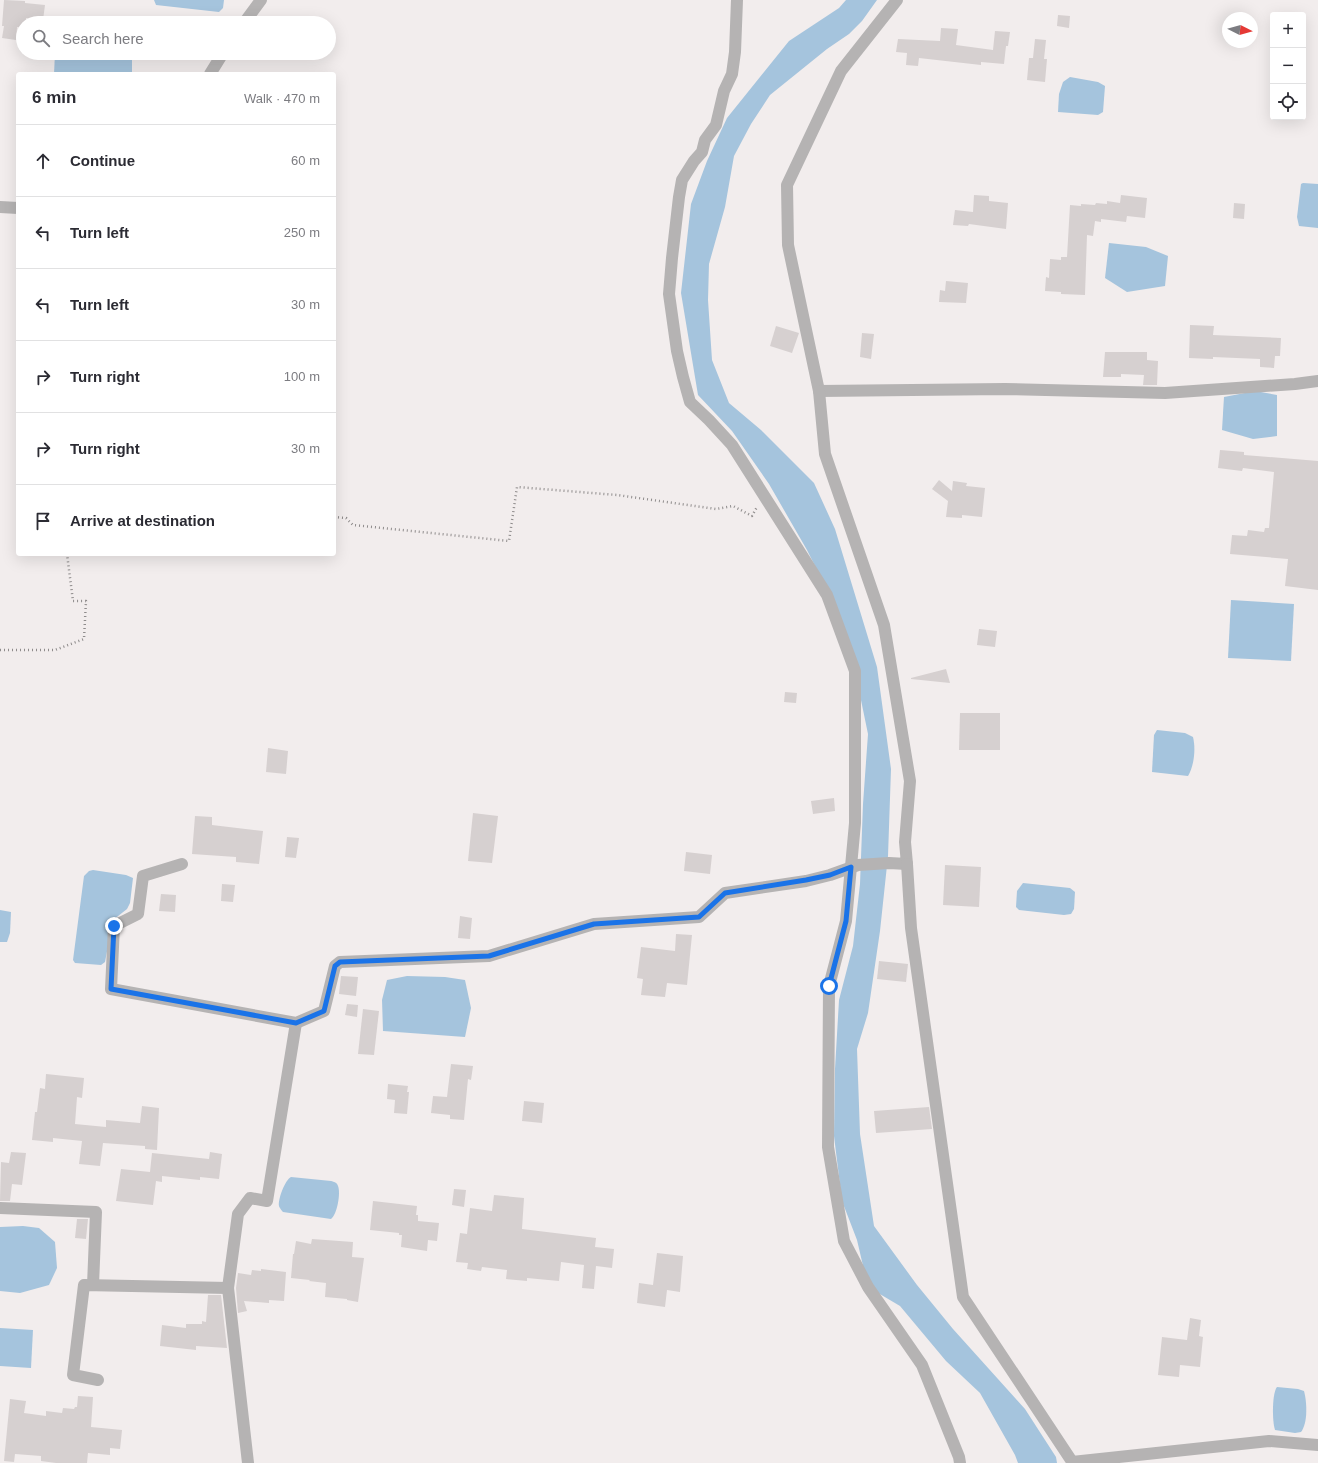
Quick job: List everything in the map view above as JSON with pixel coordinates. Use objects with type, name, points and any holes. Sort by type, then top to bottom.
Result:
[{"type":"street","points":[[249,16],[261,0]]},
{"type":"street","points":[[737,0],[735,52],[732,74],[724,91],[716,125],[705,140],[702,152],[694,161],[682,180],[669,294],[677,351],[690,402],[732,445],[827,596],[855,671],[854,866],[846,921],[829,986],[828,1147],[844,1241],[868,1287],[922,1365],[959,1457],[960,1463]]},
{"type":"street","points":[[897,0],[841,71],[787,185],[788,244],[819,391],[825,454],[884,625],[910,781],[906,842],[911,928],[963,1297],[1072,1463],[1269,1441],[1318,1445]]},
{"type":"street","points":[[211,72],[219,60]]},
{"type":"street","points":[[0,207],[16,208]]},
{"type":"street","points":[[819,391],[1005,389],[1165,393],[1318,381]]},
{"type":"street","points":[[182,864],[143,876],[138,914],[114,926],[111,989],[296,1023],[324,1011],[335,966],[340,962],[489,956],[594,924],[699,917],[725,893],[830,875],[854,866],[889,863],[907,864]]},
{"type":"street","points":[[248,1463],[228,1288],[238,1214],[250,1198],[267,1201],[296,1023]]},
{"type":"street","points":[[0,1208],[96,1212],[93,1285]]},
{"type":"street","points":[[98,1380],[73,1375],[84,1285],[228,1288]]},
{"type":"path","points":[[336,517],[346,518],[352,525],[509,540],[516,487],[617,495],[716,509],[733,506],[752,516],[764,494]]},
{"type":"path","points":[[0,650],[55,650],[84,639],[86,601],[73,601],[67,556]]},
{"type":"water","points":[[154,0],[224,0],[223,8],[219,12],[156,5]]},
{"type":"water","points":[[846,0],[877,0],[862,21],[849,34],[827,49],[770,95],[751,124],[734,156],[725,207],[709,264],[708,300],[712,360],[729,403],[761,430],[814,483],[835,529],[877,667],[891,769],[888,856],[880,931],[868,1013],[857,1049],[860,1134],[874,1226],[917,1285],[953,1329],[1025,1409],[1056,1457],[1057,1463],[1018,1463],[980,1393],[946,1361],[900,1306],[868,1287],[857,1240],[842,1201],[834,1136],[835,1069],[839,1000],[853,946],[860,884],[863,804],[868,734],[855,671],[839,614],[807,550],[769,484],[732,431],[698,395],[681,293],[691,204],[707,161],[727,118],[789,41],[839,8]]},
{"type":"water","points":[[55,60],[132,60],[132,72],[54,72]]},
{"type":"water","points":[[1070,77],[1098,82],[1105,86],[1103,112],[1098,115],[1058,112],[1059,94],[1063,82]]},
{"type":"water","points":[[1301,184],[1318,184],[1318,228],[1299,226],[1297,217]]},
{"type":"water","points":[[1109,243],[1146,247],[1168,256],[1165,286],[1127,292],[1105,278]]},
{"type":"water","points":[[1255,391],[1277,395],[1277,436],[1253,439],[1222,430],[1224,397]]},
{"type":"water","points":[[1231,600],[1294,604],[1291,661],[1228,658]]},
{"type":"water","points":[[1157,730],[1185,733],[1193,737],[1194,757],[1188,776],[1152,772],[1154,735]]},
{"type":"water","points":[[93,870],[126,875],[133,878],[130,903],[127,909],[113,920],[105,962],[101,965],[75,963],[73,960],[84,876],[89,871]]},
{"type":"water","points":[[1023,883],[1070,888],[1075,892],[1074,909],[1071,914],[1064,915],[1019,910],[1016,907],[1017,891]]},
{"type":"water","points":[[0,910],[11,912],[10,933],[7,942],[0,942]]},
{"type":"water","points":[[407,976],[445,977],[465,980],[471,1008],[465,1037],[383,1031],[382,1000],[387,980]]},
{"type":"water","points":[[291,1177],[331,1181],[337,1184],[339,1189],[338,1204],[331,1219],[283,1212],[279,1206],[282,1190]]},
{"type":"water","points":[[23,1226],[39,1228],[55,1242],[57,1268],[49,1285],[20,1293],[0,1291],[0,1227]]},
{"type":"water","points":[[0,1328],[33,1330],[31,1368],[0,1366]]},
{"type":"water","points":[[1277,1387],[1304,1391],[1306,1412],[1305,1423],[1301,1432],[1295,1433],[1275,1430],[1273,1407],[1275,1390]]},
{"type":"building","points":[[4,0],[25,1],[25,3],[45,5],[44,16],[16,16],[16,40],[2,38],[4,26],[2,26]]},
{"type":"building","points":[[1058,15],[1070,16],[1069,28],[1057,26]]},
{"type":"building","points":[[941,28],[958,29],[956,45],[993,50],[995,31],[1010,32],[1008,46],[1006,46],[1004,64],[981,62],[981,65],[919,58],[918,66],[906,65],[907,53],[896,52],[898,39],[940,41]]},
{"type":"building","points":[[1035,39],[1046,40],[1044,59],[1047,59],[1045,82],[1027,80],[1029,58],[1033,58]]},
{"type":"building","points":[[974,195],[989,196],[989,201],[1008,203],[1006,229],[969,224],[968,226],[953,225],[955,210],[973,212]]},
{"type":"building","points":[[1121,195],[1147,198],[1145,218],[1127,216],[1126,222],[1101,219],[1101,222],[1095,221],[1093,236],[1087,235],[1085,295],[1061,294],[1061,292],[1045,291],[1046,277],[1049,278],[1050,259],[1061,260],[1061,257],[1067,257],[1070,205],[1095,205],[1096,203],[1107,204],[1107,201],[1120,203]]},
{"type":"building","points":[[1234,203],[1245,204],[1244,219],[1233,218]]},
{"type":"building","points":[[946,281],[968,283],[966,303],[939,302],[940,290],[945,291]]},
{"type":"building","points":[[1190,325],[1214,326],[1213,335],[1281,338],[1280,356],[1275,356],[1274,368],[1260,367],[1260,359],[1213,357],[1213,359],[1189,358]]},
{"type":"building","points":[[776,326],[799,333],[792,353],[770,346]]},
{"type":"building","points":[[862,333],[874,334],[871,359],[860,357]]},
{"type":"building","points":[[1105,352],[1147,352],[1147,360],[1158,361],[1157,385],[1143,385],[1144,375],[1121,374],[1121,377],[1103,377]]},
{"type":"building","points":[[1220,450],[1244,452],[1244,455],[1318,461],[1318,590],[1285,586],[1288,559],[1230,554],[1232,535],[1247,536],[1248,530],[1264,532],[1265,528],[1269,528],[1274,472],[1243,468],[1242,471],[1218,468]]},
{"type":"building","points":[[939,480],[952,491],[953,481],[967,483],[966,486],[985,488],[982,517],[962,515],[962,518],[946,517],[948,501],[932,489]]},
{"type":"building","points":[[979,629],[997,631],[995,647],[977,645]]},
{"type":"building","points":[[946,669],[950,683],[911,679],[911,678]]},
{"type":"building","points":[[785,692],[797,693],[796,703],[784,702]]},
{"type":"building","points":[[960,713],[1000,713],[1000,750],[959,750]]},
{"type":"building","points":[[268,748],[288,751],[286,774],[266,772]]},
{"type":"building","points":[[834,798],[835,811],[813,814],[811,801]]},
{"type":"building","points":[[473,813],[498,816],[492,863],[468,861]]},
{"type":"building","points":[[195,816],[212,817],[212,825],[263,831],[259,864],[236,862],[236,857],[192,854]]},
{"type":"building","points":[[287,837],[299,838],[296,858],[285,857]]},
{"type":"building","points":[[686,852],[712,855],[710,874],[684,871]]},
{"type":"building","points":[[945,865],[981,867],[979,907],[943,905]]},
{"type":"building","points":[[222,884],[235,885],[233,902],[221,901]]},
{"type":"building","points":[[161,894],[176,895],[175,912],[159,911]]},
{"type":"building","points":[[460,916],[472,918],[470,939],[458,938]]},
{"type":"building","points":[[676,934],[692,935],[687,985],[667,983],[665,997],[641,995],[643,979],[637,978],[641,947],[675,951]]},
{"type":"building","points":[[879,961],[908,964],[906,982],[877,979]]},
{"type":"building","points":[[341,976],[358,977],[356,996],[339,994]]},
{"type":"building","points":[[347,1004],[358,1005],[357,1017],[345,1015]]},
{"type":"building","points":[[363,1009],[379,1011],[374,1055],[358,1054]]},
{"type":"building","points":[[451,1064],[473,1066],[471,1080],[468,1079],[464,1120],[450,1119],[450,1115],[431,1113],[433,1096],[447,1097]]},
{"type":"building","points":[[46,1074],[84,1078],[82,1098],[77,1097],[75,1124],[106,1127],[106,1120],[140,1123],[142,1106],[159,1108],[157,1150],[145,1149],[145,1146],[103,1143],[100,1166],[79,1164],[82,1141],[53,1138],[53,1142],[32,1140],[35,1112],[37,1112],[40,1088],[45,1089]]},
{"type":"building","points":[[388,1084],[408,1086],[407,1092],[409,1092],[407,1114],[394,1113],[395,1100],[387,1099]]},
{"type":"building","points":[[524,1101],[544,1103],[542,1123],[522,1121]]},
{"type":"building","points":[[929,1107],[932,1129],[876,1133],[874,1111]]},
{"type":"building","points":[[11,1152],[26,1153],[22,1185],[12,1184],[10,1201],[0,1201],[1,1162],[9,1163]]},
{"type":"building","points":[[210,1152],[222,1154],[219,1179],[200,1177],[200,1180],[162,1176],[162,1182],[156,1181],[153,1205],[116,1201],[121,1169],[150,1172],[152,1153],[209,1159]]},
{"type":"building","points":[[454,1189],[466,1190],[464,1207],[452,1205]]},
{"type":"building","points":[[494,1195],[524,1198],[522,1229],[596,1238],[595,1247],[614,1249],[612,1268],[596,1266],[594,1289],[582,1288],[584,1265],[561,1262],[559,1281],[527,1278],[527,1281],[506,1279],[507,1270],[482,1267],[481,1271],[467,1269],[468,1263],[456,1262],[460,1233],[467,1234],[470,1208],[492,1211]]},
{"type":"building","points":[[373,1201],[417,1206],[416,1215],[418,1215],[418,1221],[439,1223],[437,1241],[428,1240],[427,1251],[401,1247],[402,1235],[399,1235],[399,1233],[370,1230]]},
{"type":"building","points":[[77,1219],[88,1219],[86,1239],[75,1238]]},
{"type":"building","points":[[312,1239],[353,1242],[352,1257],[364,1258],[358,1302],[347,1299],[325,1297],[326,1283],[291,1278],[293,1254],[296,1241],[311,1244]]},
{"type":"building","points":[[657,1253],[683,1256],[680,1292],[667,1290],[665,1307],[637,1303],[639,1283],[653,1285]]},
{"type":"building","points":[[261,1269],[286,1272],[284,1301],[269,1300],[269,1303],[244,1301],[247,1311],[238,1313],[236,1288],[238,1273],[251,1275],[252,1270],[261,1271]]},
{"type":"building","points":[[208,1295],[221,1295],[227,1348],[196,1346],[196,1350],[160,1346],[162,1325],[186,1328],[186,1324],[202,1324],[202,1321],[206,1322]]},
{"type":"building","points":[[1190,1318],[1201,1320],[1199,1336],[1203,1337],[1200,1367],[1180,1365],[1179,1377],[1158,1375],[1162,1337],[1187,1340]]},
{"type":"building","points":[[78,1396],[93,1397],[91,1427],[122,1430],[120,1449],[110,1448],[110,1455],[88,1453],[87,1463],[56,1463],[41,1461],[41,1456],[15,1454],[14,1462],[4,1461],[10,1399],[26,1401],[24,1413],[46,1416],[46,1411],[62,1413],[63,1408],[74,1409],[77,1407]]},
{"type":"route","points":[[114,926],[111,989],[296,1023],[324,1011],[335,966],[340,962],[489,956],[594,924],[699,917],[725,893],[806,880],[830,875],[851,867],[846,921],[829,986]]}]
